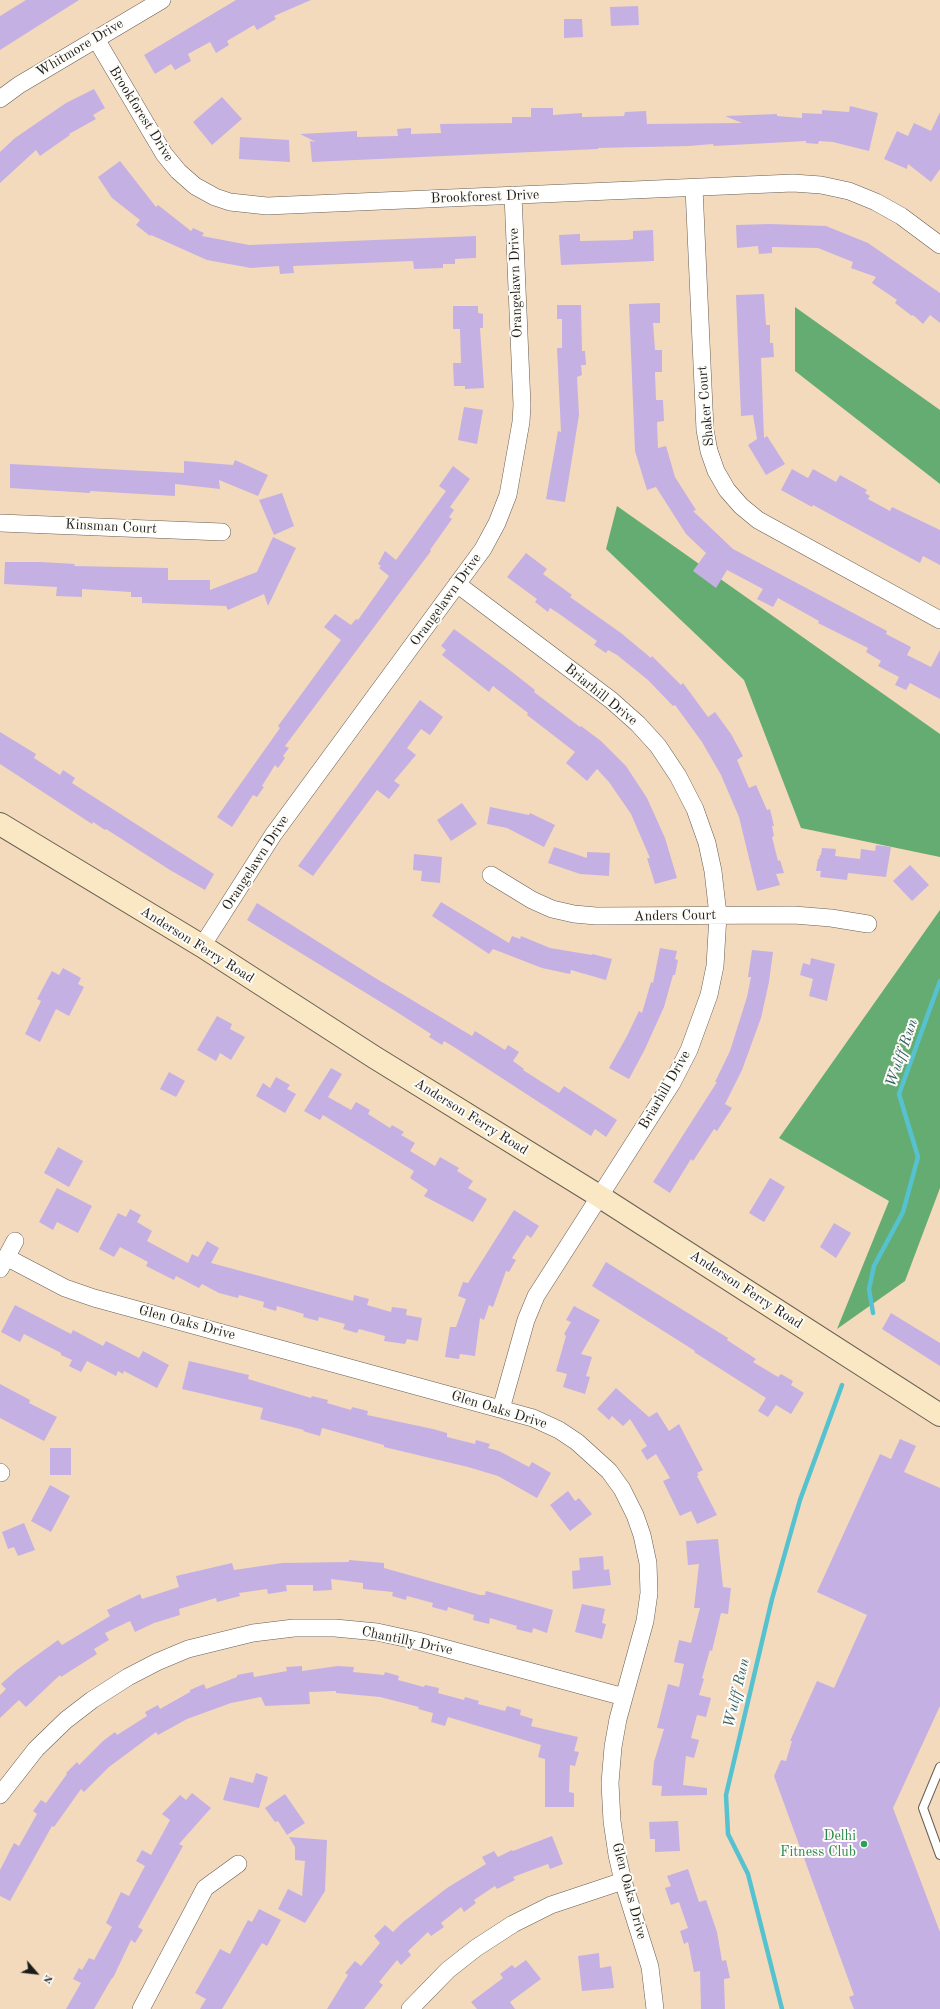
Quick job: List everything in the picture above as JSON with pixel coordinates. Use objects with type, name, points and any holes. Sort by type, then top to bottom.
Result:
[{"type":"street","name":"Whitmore Drive","points":[[0,99],[19,85],[162,0]]},
{"type":"street","name":"Brookforest Drive","points":[[96,39],[164,154],[178,171],[190,181],[215,197],[230,202],[267,206],[792,183],[821,185],[849,191],[876,202],[902,216],[940,245]]},
{"type":"street","name":"Shaker Court","points":[[694,188],[705,430],[709,451],[716,471],[727,490],[741,506],[758,520],[940,620]]},
{"type":"street","name":"Orangelawn Drive","points":[[202,946],[273,835],[483,549],[497,523],[508,495],[521,422],[522,405],[513,195]]},
{"type":"street","name":"Kinsman Court","points":[[0,522],[222,532]]},
{"type":"street","name":"Briarhill Drive","points":[[457,584],[611,700],[638,724],[658,746],[678,776],[695,809],[707,843],[713,871],[718,915],[715,966],[709,995],[689,1050],[672,1083],[536,1296],[526,1320],[501,1409]]},
{"type":"street","name":"Anderson Ferry Road","points":[[0,824],[202,946],[374,1057],[599,1196],[940,1415]]},
{"type":"street","name":"Anders Court","points":[[491,874],[532,900],[552,908],[574,914],[596,916],[794,915],[831,918],[868,924]]},
{"type":"street","points":[[3,1263],[14,1241]]},
{"type":"street","name":"Glen Oaks Drive","points":[[3,1263],[94,1298],[533,1418],[559,1430],[577,1442],[609,1472],[622,1489],[635,1514],[642,1535],[648,1564],[649,1592],[645,1621],[618,1719],[613,1747],[610,1783],[612,1821],[623,1881],[650,1967],[655,2009]]},
{"type":"street","name":"Chantilly Drive","points":[[0,1795],[36,1749],[66,1720],[92,1700],[122,1681],[157,1662],[188,1650],[253,1633],[294,1628],[336,1628],[377,1632],[418,1641],[624,1697]]},
{"type":"street","points":[[141,2009],[205,1888],[238,1864]]},
{"type":"street","points":[[410,2009],[448,1970],[476,1948],[513,1924],[552,1905],[623,1881]]},
{"type":"lane","points":[[940,1767],[923,1808],[940,1855]]},
{"type":"green space","points":[[795,307],[940,410],[940,484],[795,371]]},
{"type":"green space","points":[[617,506],[940,734],[940,857],[801,828],[744,680],[606,549]]},
{"type":"green space","points":[[940,910],[940,1188],[905,1281],[837,1329],[889,1201],[779,1138]]},
{"type":"building","points":[[26,0],[79,0],[0,50],[0,16]]},
{"type":"building","points":[[236,0],[311,0],[274,16],[276,19],[257,30],[254,25],[227,41],[229,45],[216,53],[210,42],[188,54],[191,61],[175,70],[171,64],[155,74],[144,55]]},
{"type":"building","points":[[638,6],[639,25],[611,26],[610,7]]},
{"type":"building","points":[[564,19],[582,19],[583,37],[564,38]]},
{"type":"building","points":[[94,89],[105,108],[93,115],[96,119],[69,134],[70,135],[40,156],[36,150],[0,183],[0,152],[15,138],[66,103]]},
{"type":"building","points":[[222,97],[242,119],[212,145],[193,122]]},
{"type":"building","points":[[850,106],[878,113],[869,151],[833,142],[819,141],[818,144],[806,143],[806,141],[714,146],[713,144],[598,148],[312,162],[310,141],[316,142],[300,134],[357,131],[357,137],[398,136],[397,129],[411,128],[411,134],[441,133],[440,124],[512,123],[512,117],[531,117],[531,108],[553,108],[553,115],[582,113],[582,117],[624,116],[625,112],[646,111],[647,124],[742,123],[725,116],[777,114],[777,116],[802,118],[802,113],[822,114],[822,110],[849,112]]},
{"type":"building","points":[[940,112],[940,169],[931,182],[908,164],[907,169],[884,159],[897,131],[908,136],[914,123],[931,131]]},
{"type":"building","points":[[240,137],[289,140],[290,162],[239,159]]},
{"type":"building","points":[[120,161],[156,207],[158,205],[191,231],[193,228],[204,233],[202,236],[249,245],[476,236],[476,258],[455,259],[455,264],[443,264],[443,268],[414,269],[413,261],[293,266],[294,273],[280,274],[279,266],[251,268],[207,260],[151,235],[150,236],[136,225],[140,220],[112,198],[98,177]]},
{"type":"building","points":[[770,224],[826,226],[868,243],[940,293],[940,323],[930,315],[923,324],[895,303],[897,300],[872,283],[876,277],[851,268],[853,262],[818,248],[772,247],[772,253],[759,254],[758,246],[737,248],[736,225]]},
{"type":"building","points":[[653,230],[654,261],[561,265],[559,235],[580,234],[580,241],[627,240],[633,239],[633,231]]},
{"type":"building","points":[[764,294],[766,325],[770,325],[770,343],[773,343],[774,357],[761,358],[764,438],[767,436],[785,464],[766,475],[748,445],[757,439],[753,415],[741,416],[736,295]]},
{"type":"building","points":[[660,303],[660,323],[653,323],[655,350],[662,350],[662,372],[655,372],[656,400],[663,400],[664,421],[657,422],[658,448],[666,446],[675,477],[696,510],[693,511],[733,549],[887,631],[886,634],[911,647],[907,655],[931,667],[940,650],[940,699],[910,683],[906,690],[895,685],[899,677],[878,666],[881,661],[866,652],[868,648],[818,623],[819,621],[778,598],[773,607],[757,599],[763,589],[727,570],[716,588],[693,571],[706,553],[686,534],[656,487],[647,490],[635,451],[629,304]]},
{"type":"building","points":[[557,305],[581,305],[582,351],[585,351],[586,365],[581,365],[582,375],[577,377],[579,415],[565,502],[546,499],[558,431],[561,432],[557,348],[562,348],[562,319],[557,319]]},
{"type":"building","points":[[453,306],[478,306],[478,313],[483,314],[483,328],[480,328],[484,388],[465,389],[465,386],[454,386],[453,363],[461,363],[460,329],[453,329]]},
{"type":"building","points":[[464,407],[483,410],[477,444],[458,440]]},
{"type":"building","points":[[235,460],[268,475],[258,496],[219,480],[220,489],[175,484],[175,496],[10,488],[10,464],[184,473],[184,461],[233,465]]},
{"type":"building","points":[[453,466],[470,479],[450,507],[454,510],[449,517],[452,519],[430,550],[431,551],[285,746],[289,748],[283,756],[285,758],[278,768],[275,765],[262,786],[264,787],[257,797],[253,795],[232,827],[217,817],[280,728],[278,726],[341,640],[324,627],[335,614],[351,625],[356,619],[358,620],[389,576],[379,568],[381,566],[378,564],[385,551],[396,560],[446,491],[439,486]]},
{"type":"building","points":[[792,469],[808,478],[813,469],[836,482],[840,475],[867,490],[865,493],[870,496],[868,499],[890,511],[892,507],[940,530],[940,565],[923,556],[920,563],[813,505],[812,507],[781,490]]},
{"type":"building","points":[[282,493],[294,526],[274,535],[259,500]]},
{"type":"building","points":[[273,537],[296,548],[268,606],[264,594],[228,610],[226,606],[142,603],[142,597],[131,597],[131,592],[82,589],[82,597],[56,596],[57,587],[4,584],[5,562],[40,562],[75,564],[74,566],[168,568],[168,580],[210,580],[210,590],[257,572]]},
{"type":"building","points":[[526,553],[547,569],[543,574],[572,595],[570,597],[621,633],[651,658],[652,656],[681,685],[683,683],[708,717],[715,712],[731,734],[743,756],[737,760],[749,788],[756,785],[767,810],[770,809],[774,826],[772,826],[774,836],[772,837],[778,861],[780,860],[784,873],[776,874],[780,885],[757,891],[739,817],[721,775],[702,742],[675,705],[673,706],[648,680],[617,655],[608,650],[606,653],[594,645],[597,641],[550,608],[548,612],[535,602],[537,599],[507,577]]},
{"type":"building","points":[[454,629],[535,690],[534,692],[601,741],[626,766],[647,798],[665,838],[677,878],[655,884],[647,858],[650,858],[631,814],[609,782],[597,769],[587,781],[566,763],[575,752],[527,715],[528,713],[493,686],[489,692],[442,655],[446,650],[441,646]]},
{"type":"building","points":[[420,700],[443,717],[430,735],[421,729],[407,748],[416,755],[394,781],[400,785],[389,799],[377,790],[313,876],[298,866]]},
{"type":"building","points":[[0,732],[36,754],[34,758],[60,775],[63,770],[75,778],[72,783],[214,874],[205,890],[170,870],[106,829],[105,830],[93,822],[92,824],[0,764]]},
{"type":"building","points":[[462,803],[477,824],[451,841],[437,820]]},
{"type":"building","points":[[490,807],[529,815],[530,813],[555,825],[544,847],[507,828],[487,824]]},
{"type":"building","points":[[876,845],[891,847],[886,877],[848,873],[847,880],[820,877],[821,871],[816,871],[822,848],[836,849],[835,856],[860,859],[861,849],[875,851]]},
{"type":"building","points":[[554,847],[587,858],[587,852],[610,853],[609,876],[580,874],[548,863]]},
{"type":"building","points":[[414,854],[442,857],[440,883],[421,881],[422,871],[413,870]]},
{"type":"building","points":[[910,865],[929,885],[912,901],[893,881]]},
{"type":"building","points":[[441,902],[509,943],[512,936],[520,939],[521,936],[550,948],[592,954],[612,959],[606,980],[571,970],[570,974],[542,968],[493,949],[489,954],[432,916]]},
{"type":"building","points":[[257,903],[372,976],[472,1036],[475,1031],[505,1050],[508,1045],[519,1052],[513,1061],[524,1069],[523,1070],[559,1093],[564,1086],[617,1120],[606,1137],[595,1129],[591,1136],[454,1047],[444,1041],[442,1045],[429,1037],[431,1034],[392,1009],[247,920]]},
{"type":"building","points":[[660,948],[677,951],[675,959],[678,960],[675,975],[673,975],[664,1007],[644,1051],[629,1079],[609,1068],[639,1011],[642,1013],[651,982],[653,983]]},
{"type":"building","points":[[752,950],[773,952],[769,982],[761,1018],[742,1070],[725,1104],[732,1108],[717,1131],[714,1129],[693,1161],[691,1159],[670,1193],[653,1182],[717,1082],[715,1082],[730,1051],[747,997],[751,977],[748,977]]},
{"type":"building","points":[[811,958],[835,964],[827,1001],[809,996],[813,979],[800,975],[803,963],[810,965]]},
{"type":"building","points":[[63,968],[81,978],[78,984],[84,987],[69,1016],[56,1009],[40,1042],[25,1034],[41,1001],[37,999],[52,971],[59,975]]},
{"type":"building","points":[[217,1016],[232,1024],[230,1029],[245,1037],[231,1060],[220,1053],[216,1061],[197,1050]]},
{"type":"building","points":[[331,1068],[342,1074],[328,1097],[351,1110],[356,1102],[370,1110],[368,1114],[390,1128],[392,1125],[404,1132],[401,1135],[415,1143],[410,1151],[435,1166],[440,1157],[459,1168],[457,1171],[473,1181],[468,1188],[487,1199],[473,1222],[424,1196],[428,1190],[410,1178],[414,1171],[323,1115],[320,1120],[304,1111]]},
{"type":"building","points":[[169,1072],[185,1081],[176,1097],[160,1089]]},
{"type":"building","points":[[276,1077],[290,1085],[287,1089],[296,1094],[285,1113],[256,1096],[263,1083],[270,1088]]},
{"type":"building","points":[[58,1147],[83,1161],[69,1187],[44,1173]]},
{"type":"building","points":[[770,1178],[785,1187],[764,1222],[749,1213]]},
{"type":"building","points":[[57,1188],[92,1206],[78,1233],[57,1222],[53,1230],[39,1222]]},
{"type":"building","points":[[130,1209],[141,1215],[137,1222],[152,1231],[147,1241],[188,1263],[192,1254],[198,1257],[207,1241],[219,1248],[211,1263],[353,1301],[354,1295],[369,1299],[367,1305],[391,1312],[392,1307],[407,1309],[406,1315],[422,1318],[418,1341],[407,1339],[405,1344],[384,1341],[385,1336],[359,1329],[357,1333],[343,1329],[345,1324],[319,1317],[318,1321],[303,1317],[304,1314],[277,1306],[276,1311],[263,1307],[264,1302],[239,1295],[238,1298],[219,1293],[202,1284],[199,1288],[176,1276],[174,1280],[146,1266],[148,1262],[120,1247],[114,1257],[99,1249],[118,1213],[126,1217]]},
{"type":"building","points":[[514,1210],[539,1226],[531,1238],[527,1235],[512,1258],[516,1260],[509,1272],[506,1271],[493,1307],[489,1305],[484,1320],[480,1318],[475,1356],[460,1354],[459,1359],[445,1357],[450,1327],[456,1327],[466,1299],[458,1296],[463,1282],[468,1283]]},
{"type":"building","points":[[834,1223],[851,1233],[836,1258],[820,1247]]},
{"type":"building","points":[[606,1262],[728,1338],[727,1340],[756,1359],[753,1362],[778,1377],[781,1374],[793,1381],[791,1385],[804,1393],[791,1414],[776,1405],[768,1417],[758,1411],[766,1398],[592,1286]]},
{"type":"building","points":[[15,1305],[71,1334],[73,1330],[103,1346],[106,1341],[139,1358],[143,1351],[169,1365],[157,1388],[124,1371],[123,1374],[118,1371],[116,1376],[87,1361],[81,1372],[69,1366],[72,1360],[24,1334],[20,1342],[1,1332]]},
{"type":"building","points":[[574,1306],[600,1320],[581,1354],[592,1357],[586,1376],[590,1377],[585,1394],[563,1387],[567,1374],[556,1371],[566,1336],[564,1334],[571,1322],[566,1320]]},
{"type":"building","points":[[891,1313],[940,1343],[940,1366],[882,1329]]},
{"type":"building","points":[[189,1361],[249,1375],[248,1379],[311,1398],[312,1396],[328,1400],[327,1403],[351,1410],[352,1407],[368,1411],[367,1415],[433,1429],[447,1433],[447,1437],[475,1444],[476,1440],[490,1444],[488,1448],[499,1451],[529,1467],[532,1462],[551,1473],[537,1498],[498,1476],[468,1467],[384,1447],[384,1445],[322,1428],[320,1436],[303,1431],[304,1430],[260,1419],[263,1408],[182,1389]]},
{"type":"building","points":[[0,1384],[30,1400],[29,1403],[57,1417],[44,1441],[0,1418]]},
{"type":"building","points":[[616,1388],[649,1417],[657,1412],[669,1431],[679,1424],[703,1470],[697,1473],[699,1475],[697,1476],[717,1515],[697,1524],[691,1511],[680,1516],[663,1481],[670,1478],[656,1454],[647,1460],[641,1450],[647,1446],[630,1419],[623,1426],[612,1416],[609,1420],[597,1409]]},
{"type":"building","points":[[900,1439],[916,1446],[904,1472],[940,1488],[940,1706],[893,1808],[940,1932],[940,2009],[854,2009],[849,1997],[854,1995],[774,1776],[781,1760],[786,1761],[792,1741],[790,1741],[817,1681],[834,1688],[867,1615],[817,1592],[880,1454],[891,1459]]},
{"type":"building","points":[[50,1448],[71,1448],[71,1475],[50,1475]]},
{"type":"building","points":[[50,1485],[70,1496],[51,1532],[31,1521]]},
{"type":"building","points":[[568,1491],[575,1501],[579,1498],[592,1514],[570,1531],[550,1505]]},
{"type":"building","points":[[24,1523],[35,1550],[18,1556],[14,1547],[8,1549],[2,1532]]},
{"type":"building","points":[[718,1539],[723,1587],[731,1588],[728,1614],[721,1613],[712,1651],[710,1650],[702,1678],[704,1679],[699,1695],[711,1698],[706,1717],[697,1715],[691,1738],[699,1740],[694,1758],[686,1756],[683,1785],[707,1788],[707,1795],[661,1796],[662,1786],[652,1785],[654,1762],[664,1729],[657,1728],[668,1684],[679,1687],[684,1664],[674,1662],[679,1640],[691,1643],[700,1608],[694,1608],[699,1564],[688,1565],[686,1541]]},
{"type":"building","points":[[603,1556],[604,1570],[609,1569],[611,1585],[573,1589],[572,1571],[580,1570],[579,1558]]},
{"type":"building","points":[[349,1560],[384,1563],[384,1568],[480,1595],[485,1595],[486,1591],[553,1610],[547,1633],[533,1628],[532,1633],[516,1629],[517,1626],[490,1618],[489,1624],[473,1620],[474,1615],[448,1607],[447,1611],[432,1607],[433,1603],[407,1596],[406,1600],[392,1596],[393,1592],[363,1589],[363,1583],[331,1579],[332,1590],[313,1591],[313,1585],[286,1585],[287,1591],[268,1594],[267,1589],[239,1593],[240,1596],[217,1602],[216,1598],[179,1609],[180,1615],[154,1623],[135,1632],[130,1621],[105,1633],[109,1640],[94,1649],[97,1654],[61,1677],[60,1675],[26,1707],[19,1700],[0,1718],[0,1695],[6,1689],[1,1684],[18,1669],[58,1640],[62,1645],[110,1616],[107,1610],[140,1594],[142,1599],[179,1587],[176,1576],[232,1563],[234,1570],[282,1563],[349,1562]]},
{"type":"building","points":[[582,1604],[605,1609],[602,1623],[606,1624],[602,1639],[575,1632]]},
{"type":"building","points":[[302,1666],[302,1671],[338,1666],[354,1667],[353,1672],[384,1675],[385,1672],[399,1676],[398,1680],[424,1687],[425,1685],[439,1688],[438,1693],[464,1700],[465,1697],[479,1701],[478,1704],[505,1711],[507,1706],[521,1710],[520,1715],[533,1719],[531,1726],[578,1737],[574,1751],[579,1752],[575,1766],[570,1765],[569,1792],[574,1793],[574,1807],[545,1807],[545,1759],[538,1757],[541,1745],[448,1717],[445,1726],[431,1722],[433,1713],[418,1709],[419,1707],[380,1697],[336,1693],[336,1691],[309,1692],[310,1704],[265,1706],[261,1697],[231,1703],[187,1719],[158,1735],[156,1732],[109,1767],[84,1792],[81,1789],[54,1827],[52,1826],[10,1901],[0,1896],[0,1870],[14,1843],[19,1846],[37,1814],[33,1811],[41,1800],[46,1803],[67,1774],[66,1773],[77,1762],[79,1765],[103,1741],[115,1732],[117,1735],[147,1716],[145,1712],[158,1705],[160,1709],[190,1692],[190,1690],[204,1684],[206,1689],[237,1677],[237,1675],[253,1672],[254,1677],[287,1671],[286,1667]]},
{"type":"building","points":[[256,1773],[268,1777],[259,1808],[223,1800],[230,1777],[253,1783]]},
{"type":"building","points":[[192,1793],[211,1808],[179,1844],[183,1846],[138,1927],[143,1930],[135,1943],[131,1940],[113,1978],[94,2009],[66,2009],[81,1983],[73,1979],[79,1968],[82,1970],[89,1958],[94,1960],[112,1927],[106,1923],[121,1892],[129,1896],[145,1866],[136,1861],[142,1850],[151,1855],[170,1820],[162,1814],[180,1795],[186,1800]]},
{"type":"building","points":[[285,1794],[305,1823],[287,1835],[278,1821],[275,1822],[265,1808]]},
{"type":"building","points":[[678,1821],[680,1851],[655,1852],[655,1839],[650,1839],[649,1822]]},
{"type":"building","points":[[552,1836],[563,1864],[550,1869],[548,1864],[513,1877],[515,1880],[497,1889],[495,1886],[474,1900],[476,1903],[464,1912],[461,1907],[441,1923],[444,1927],[431,1936],[428,1932],[408,1951],[411,1955],[401,1965],[397,1960],[379,1982],[383,1985],[364,2009],[327,2009],[348,1975],[345,1973],[355,1961],[361,1966],[380,1943],[374,1936],[385,1925],[393,1932],[403,1922],[447,1888],[486,1864],[482,1857],[494,1851],[498,1857],[512,1850],[513,1851]]},
{"type":"building","points":[[289,1837],[327,1840],[325,1891],[305,1923],[278,1909],[288,1889],[302,1896],[305,1861],[295,1860],[295,1847]]},
{"type":"building","points":[[688,1869],[699,1902],[706,1900],[717,1932],[722,1961],[726,1960],[730,1978],[724,1979],[725,2009],[701,2009],[700,1971],[694,1972],[688,1942],[684,1944],[680,1931],[688,1928],[679,1902],[671,1905],[665,1888],[671,1886],[667,1876]]},
{"type":"building","points":[[259,1909],[281,1920],[267,1946],[262,1943],[222,2009],[200,2009],[206,1999],[195,1993],[220,1949],[230,1954],[248,1920],[252,1922]]},
{"type":"building","points":[[599,1953],[600,1968],[611,1966],[614,1988],[582,1991],[578,1956]]},
{"type":"building","points":[[526,1960],[541,1979],[510,2002],[515,2009],[477,2009],[471,2002],[503,1978],[500,1974],[512,1965],[515,1968]]},
{"type":"waterway","name":"Wulff Run","points":[[873,1313],[869,1289],[874,1266],[903,1212],[918,1157],[899,1094],[940,981]]},
{"type":"waterway","name":"Wulff Run","points":[[782,2009],[748,1874],[728,1834],[726,1795],[772,1599],[800,1500],[842,1385]]},
{"type":"place","name":"Delhi Fitness Club","points":[[864,1844]]}]
